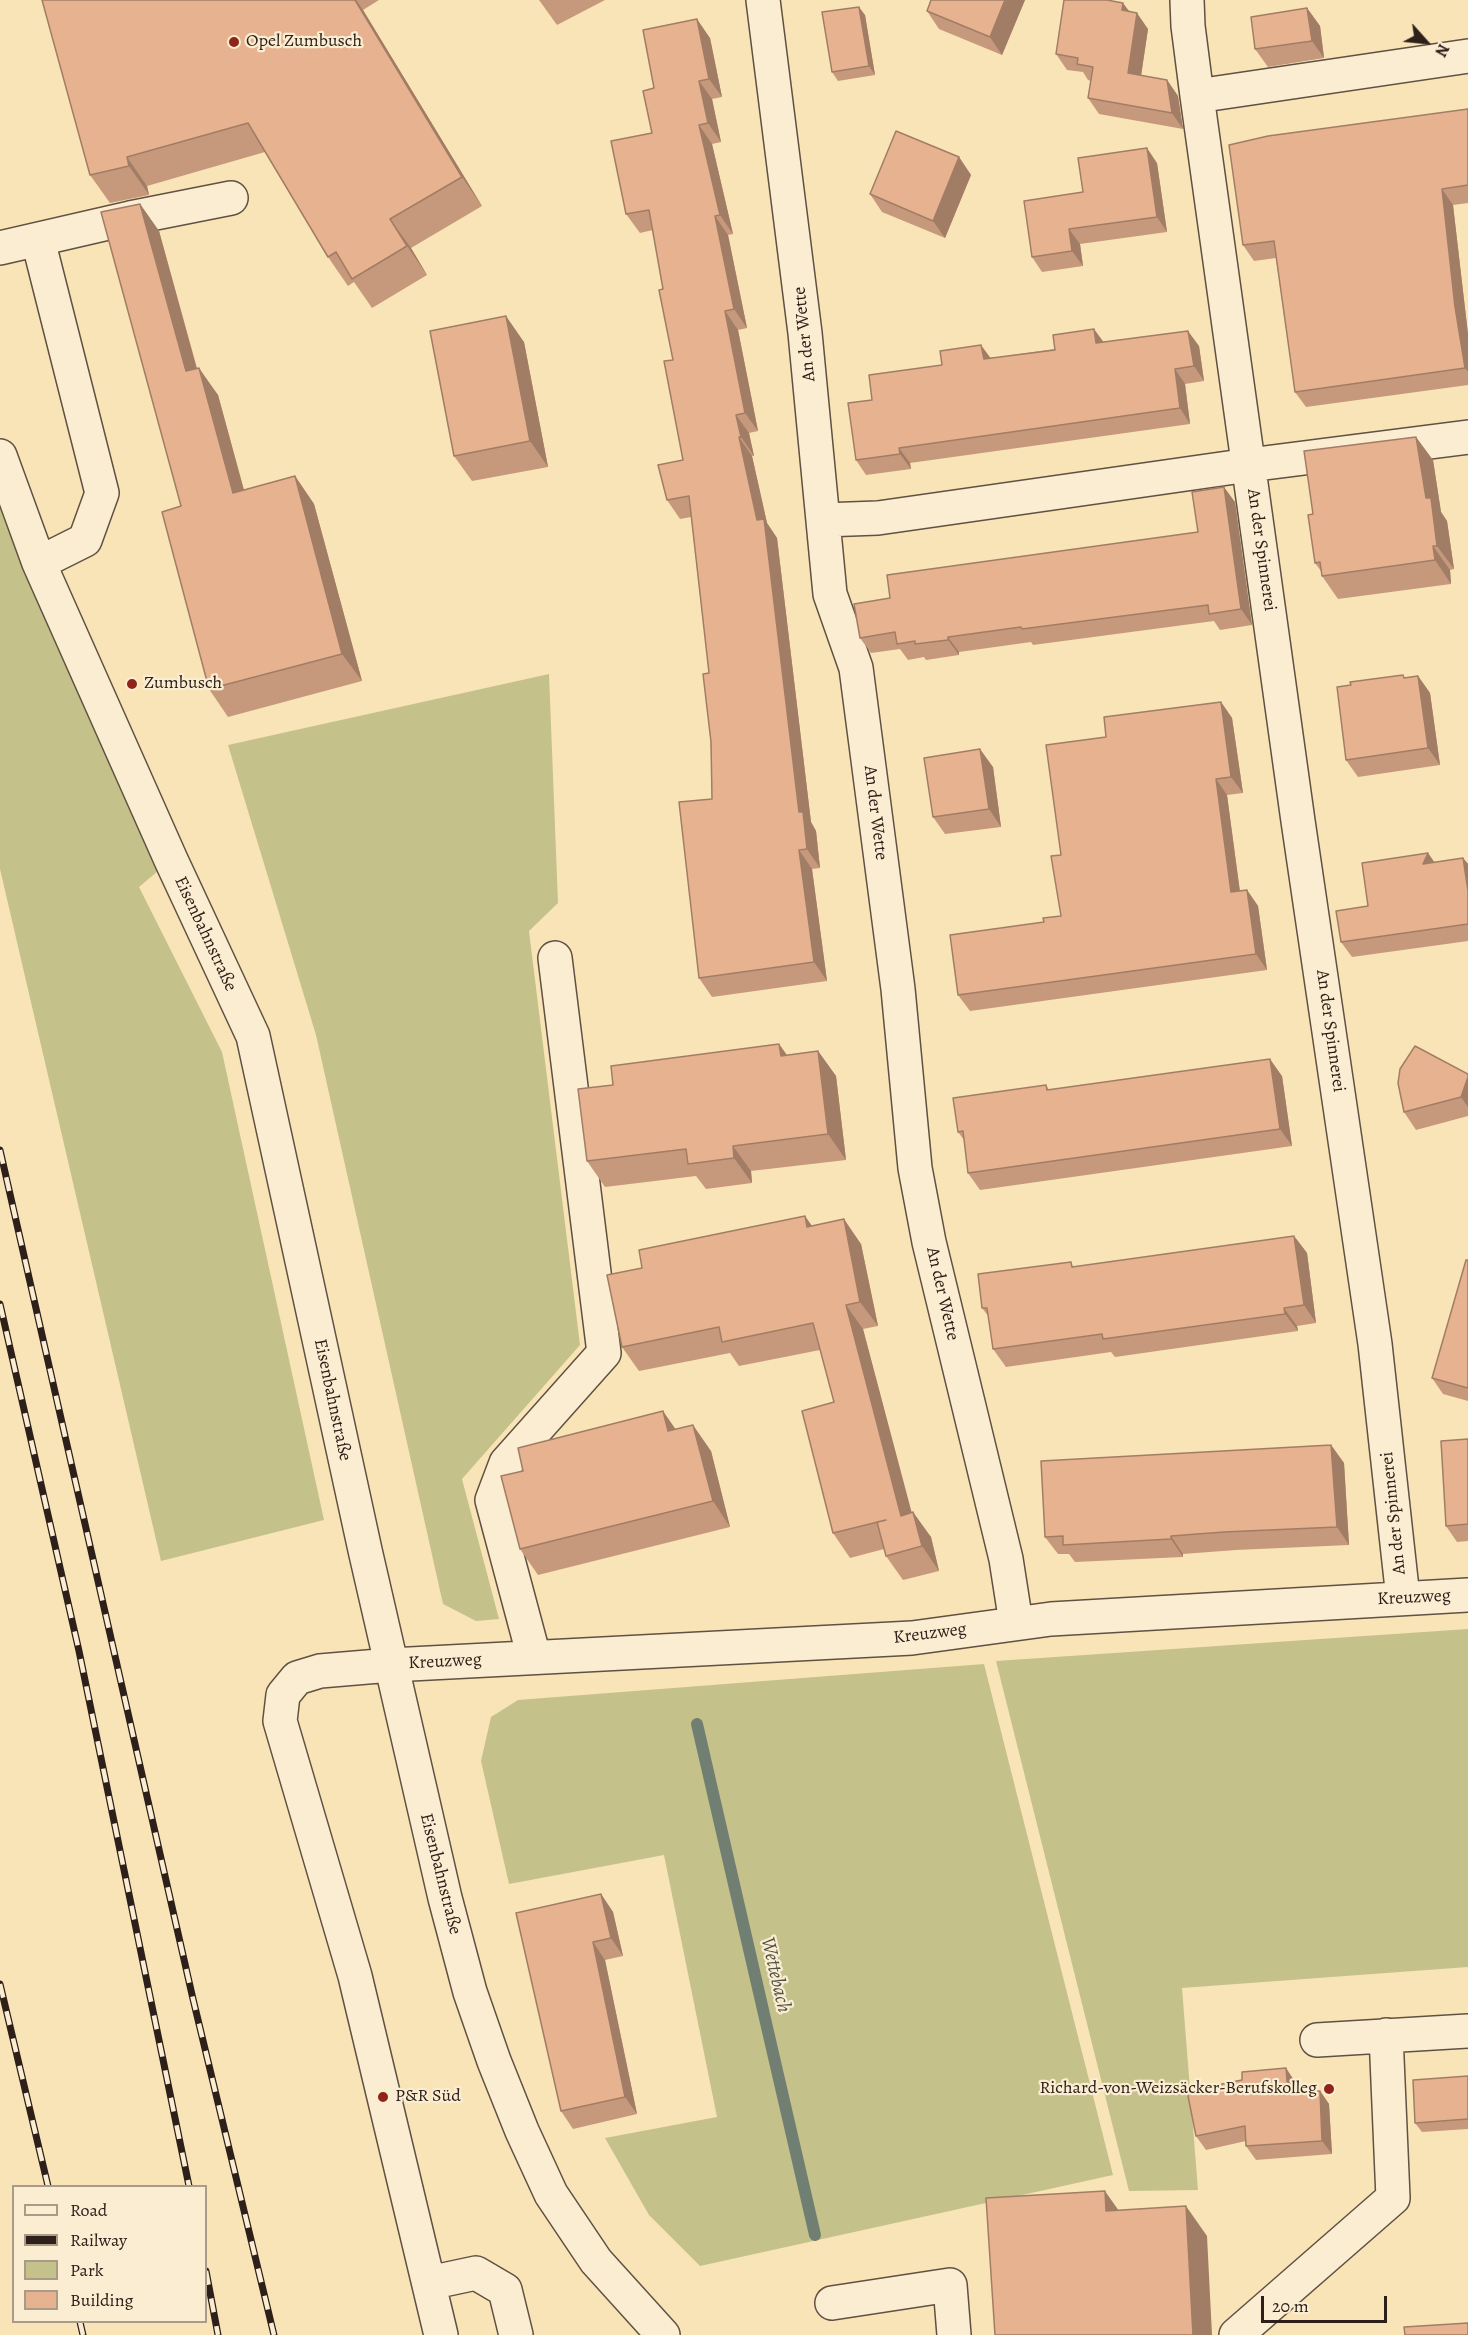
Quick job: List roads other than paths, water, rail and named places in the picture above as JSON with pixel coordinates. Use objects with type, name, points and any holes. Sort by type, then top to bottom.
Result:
[{"type":"street","name":"An der Wette","points":[[763,0],[805,333],[830,594],[856,668],[898,989],[915,1168],[929,1242],[1006,1559],[1016,1623]]},
{"type":"street","name":"An der Spinnerei","points":[[1187,0],[1197,96],[1298,822],[1375,1344],[1403,1598]]},
{"type":"street","points":[[1197,96],[1468,57]]},
{"type":"street","points":[[0,248],[130,218],[231,198]]},
{"type":"street","points":[[38,240],[102,493],[85,540],[39,563]]},
{"type":"street","points":[[1249,465],[1468,437]]},
{"type":"street","name":"Eisenbahnstraße","points":[[0,456],[39,563],[166,849],[253,1036],[391,1665],[445,1898],[470,1992],[494,2061],[522,2132],[551,2194],[596,2261],[663,2335]]},
{"type":"street","name":"An der Spinnerei","points":[[823,520],[878,518],[1249,465]]},
{"type":"street","points":[[534,1657],[492,1500],[506,1463],[604,1353],[555,958]]},
{"type":"street","name":"Kreuzweg","points":[[441,2335],[355,1976],[279,1721],[284,1695],[297,1678],[320,1671],[391,1665],[912,1638],[1016,1623],[1468,1595]]},
{"type":"street","points":[[1317,2040],[1468,2031]]},
{"type":"street","points":[[1236,2335],[1393,2198],[1386,2035]]},
{"type":"street","points":[[429,2283],[476,2273],[505,2289],[516,2335]]},
{"type":"street","points":[[832,2303],[950,2285],[954,2335]]},
{"type":"waterway","name":"Wettebach","points":[[697,1724],[815,2235]]},
{"type":"railway","points":[[0,1150],[193,1999],[274,2335]]},
{"type":"railway","points":[[0,1304],[79,1651],[189,2185]]},
{"type":"railway","points":[[0,1984],[48,2185]]},
{"type":"railway","points":[[207,2276],[218,2335]]},
{"type":"railway","points":[[80,2323],[83,2335]]},
{"type":"place","name":"Opel Zumbusch","points":[[234,42]]},
{"type":"place","name":"Zumbusch","points":[[132,684]]},
{"type":"place","name":"Richard-von-Weizsäcker-Berufskolleg","points":[[1329,2089]]},
{"type":"place","name":"P&R Süd","points":[[383,2097]]}]
